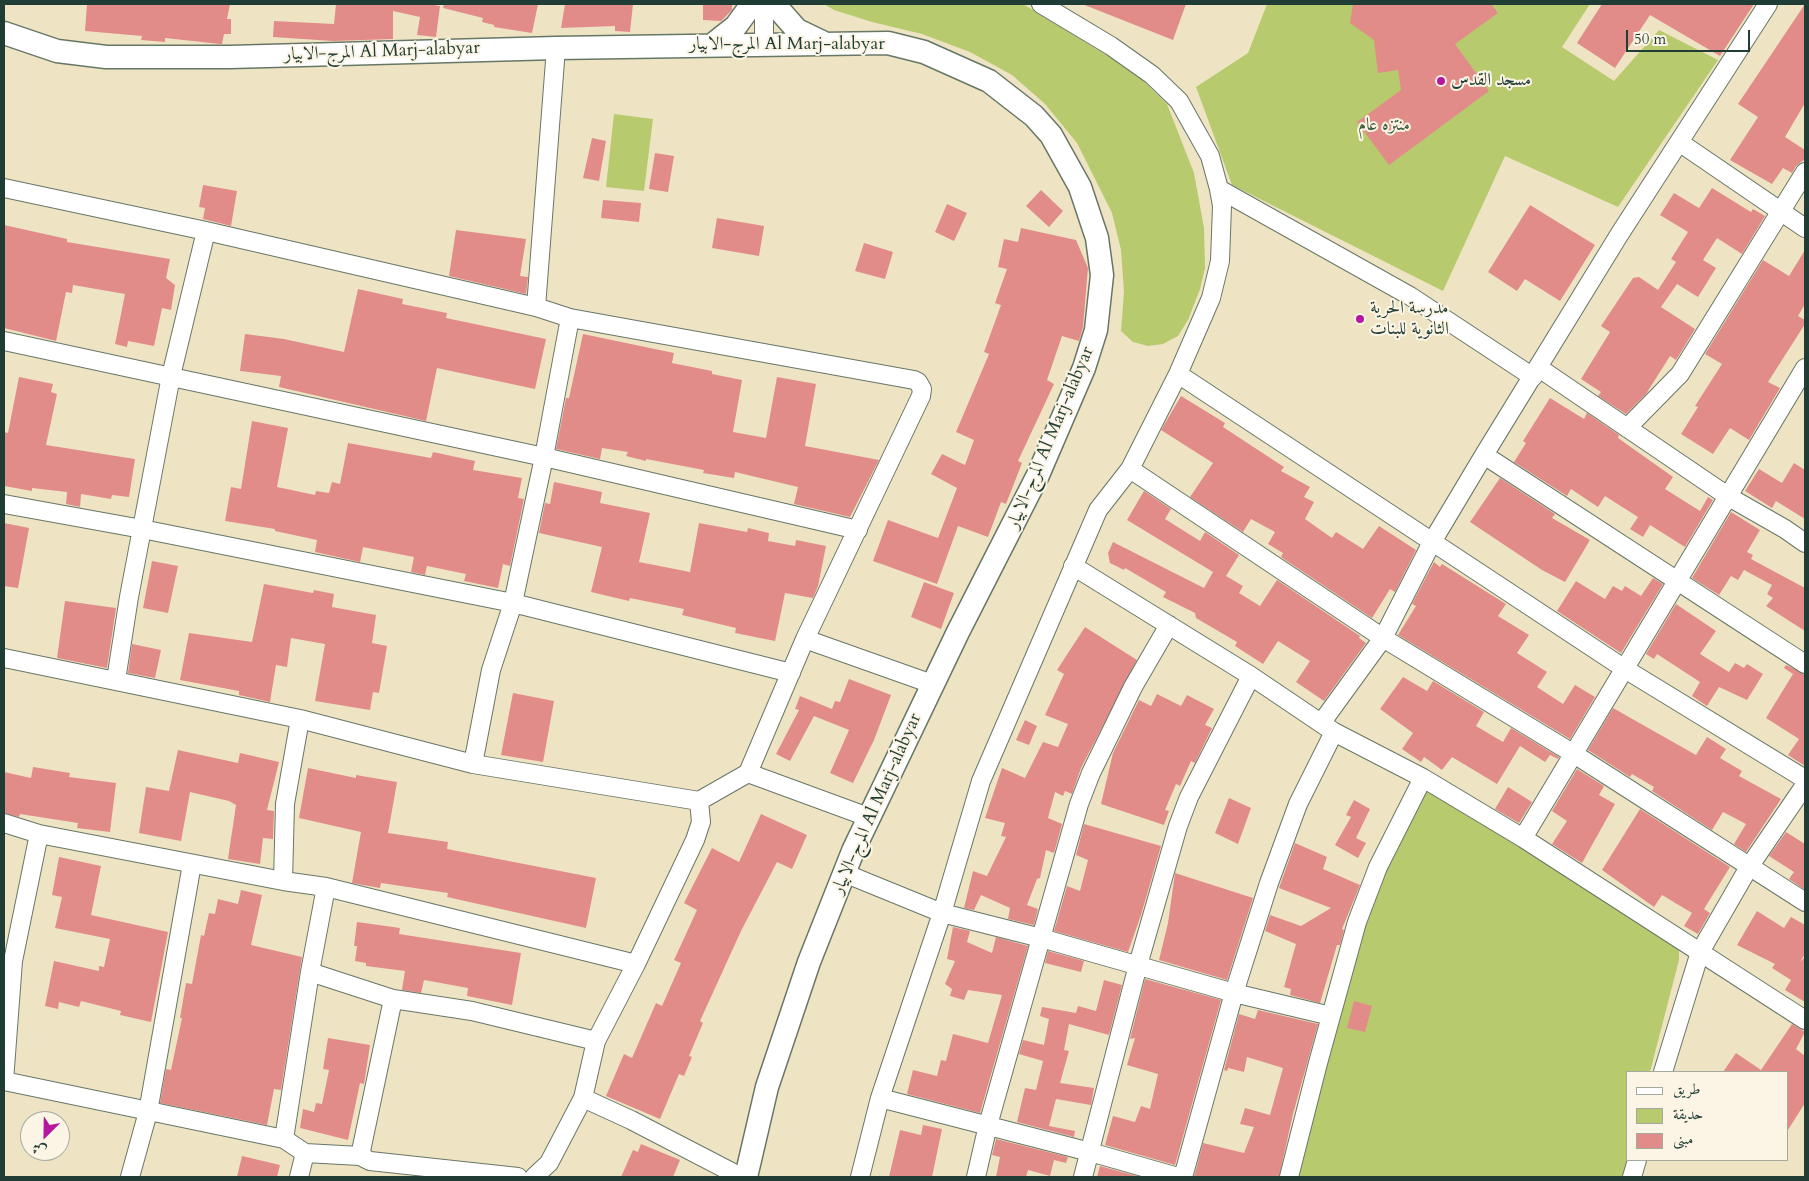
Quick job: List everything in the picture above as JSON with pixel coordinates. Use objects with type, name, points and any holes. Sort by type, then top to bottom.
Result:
[{"type":"main road","points":[[712,45],[736,26],[752,4]]},
{"type":"main road","points":[[774,4],[797,30],[826,44]]},
{"type":"main road","name":"المرج-الابيار Al Marj-alabyar","points":[[4,33],[57,51],[106,57],[230,57],[556,48],[888,44],[924,52],[989,81],[1034,116],[1050,135],[1068,164],[1089,211],[1101,262],[1102,284],[1096,330],[1084,368],[1038,475],[932,684],[868,817],[844,873],[809,962],[767,1087],[746,1177]]},
{"type":"street","points":[[764,4],[764,44]]},
{"type":"street","points":[[860,1177],[880,1098],[942,913],[981,781],[1072,566],[1098,510],[1130,468],[1178,374],[1212,298],[1220,261],[1222,206],[1219,189],[1210,156],[1179,101],[1152,75],[1127,57],[1042,4]]},
{"type":"street","points":[[1183,1177],[1234,993],[1269,883],[1328,727],[1383,638],[1432,542],[1484,455],[1619,235],[1768,4]]},
{"type":"street","points":[[536,307],[556,48]]},
{"type":"street","points":[[1679,142],[1805,228]]},
{"type":"street","points":[[1627,428],[1680,374],[1805,172]]},
{"type":"street","points":[[4,188],[206,231],[536,307],[570,318],[918,382],[922,389],[921,396],[805,640],[748,773],[699,801],[472,764],[300,719],[4,658]]},
{"type":"street","points":[[1219,189],[1410,296],[1627,428],[1729,497],[1785,529],[1805,543]]},
{"type":"street","points":[[116,680],[171,376],[206,231]]},
{"type":"street","points":[[472,764],[491,670],[513,603],[544,457],[570,318]]},
{"type":"street","points":[[4,341],[544,457],[858,530]]},
{"type":"street","points":[[1523,838],[1805,368]]},
{"type":"street","points":[[1178,374],[1625,668],[1805,779]]},
{"type":"street","points":[[1484,455],[1805,664]]},
{"type":"street","points":[[1130,468],[1383,638],[1574,754],[1805,902]]},
{"type":"street","points":[[4,504],[142,528],[513,603],[791,673]]},
{"type":"street","points":[[1072,566],[1251,676],[1328,727],[1424,778],[1523,838],[1805,1020]]},
{"type":"street","points":[[976,1177],[988,1125],[1084,789],[1133,686],[1169,625]]},
{"type":"street","points":[[805,640],[932,684]]},
{"type":"street","points":[[1083,1177],[1138,965],[1178,826],[1189,798],[1251,676]]},
{"type":"street","points":[[283,881],[285,804],[300,719]]},
{"type":"street","points":[[748,773],[868,817]]},
{"type":"street","points":[[1289,1177],[1331,1016],[1358,922],[1378,867],[1424,778]]},
{"type":"street","points":[[1663,1071],[1693,967],[1700,952],[1749,867],[1805,785]]},
{"type":"street","points":[[534,1177],[549,1163],[583,1098],[596,1041],[636,964],[695,840],[700,822],[699,801]]},
{"type":"street","points":[[4,823],[38,834],[283,881],[326,887],[636,964]]},
{"type":"street","points":[[38,834],[13,962],[4,1081],[284,1139],[305,1153],[360,1156],[370,1161],[518,1177]]},
{"type":"street","points":[[130,1177],[148,1112],[192,864]]},
{"type":"street","points":[[844,873],[942,913],[1042,938],[1234,993],[1331,1016]]},
{"type":"street","points":[[284,1139],[310,972],[326,887]]},
{"type":"street","points":[[310,972],[393,998],[472,1011],[596,1041]]},
{"type":"street","points":[[360,1156],[393,998]]},
{"type":"street","points":[[583,1098],[631,1120],[741,1177]]},
{"type":"street","points":[[880,1098],[1090,1152],[1178,1177]]},
{"type":"street","points":[[299,1177],[305,1153]]},
{"type":"street","points":[[1632,1177],[1637,1161]]},
{"type":"green space","points":[[824,4],[1023,4],[1134,72],[1167,104],[1194,173],[1204,228],[1205,268],[1200,289],[1188,320],[1178,336],[1163,344],[1148,346],[1133,342],[1121,331],[1124,292],[1121,250],[1112,213],[1077,143],[1045,104],[1012,75],[970,52],[922,34],[872,22],[834,10]]},
{"type":"green space","name":"منتزه عام","points":[[1267,4],[1590,4],[1562,47],[1614,81],[1659,30],[1718,60],[1618,207],[1505,156],[1443,291],[1232,185],[1196,87],[1248,53]]},
{"type":"green space","points":[[614,114],[653,119],[644,191],[606,187]]},
{"type":"green space","points":[[1429,786],[1679,947],[1679,960],[1650,1071],[1626,1071],[1626,1161],[1628,1161],[1623,1177],[1297,1177],[1360,935],[1387,859],[1423,787]]},
{"type":"building","points":[[87,4],[230,4],[227,19],[231,19],[231,34],[224,34],[222,44],[220,44],[165,38],[165,42],[141,40],[142,36],[85,31]]},
{"type":"building","points":[[336,4],[428,4],[440,6],[436,37],[417,35],[420,17],[393,11],[393,39],[333,41],[273,37],[274,21],[334,24]]},
{"type":"building","points":[[444,4],[538,4],[532,33],[494,27],[494,25],[482,22],[483,18],[443,8]]},
{"type":"building","points":[[565,4],[633,4],[630,32],[615,31],[615,26],[561,28]]},
{"type":"building","points":[[703,4],[732,4],[732,10],[721,21],[703,20]]},
{"type":"building","points":[[1082,4],[1186,4],[1173,40]]},
{"type":"building","name":"مسجد القدس","points":[[1353,4],[1491,4],[1498,13],[1455,44],[1489,91],[1389,165],[1357,122],[1401,90],[1398,70],[1378,73],[1374,40],[1350,23]]},
{"type":"building","points":[[1602,4],[1754,4],[1720,56],[1650,15],[1615,68],[1577,43]]},
{"type":"building","points":[[1805,4],[1805,103],[1785,137],[1805,150],[1805,159],[1796,166],[1792,173],[1783,168],[1772,184],[1730,160],[1758,117],[1738,104]]},
{"type":"building","points":[[592,138],[606,141],[599,181],[583,178]]},
{"type":"building","points":[[655,153],[674,156],[668,192],[649,189]]},
{"type":"building","points":[[203,185],[237,191],[231,226],[203,219],[205,208],[199,207]]},
{"type":"building","points":[[1712,188],[1751,212],[1753,209],[1765,216],[1742,254],[1717,238],[1703,260],[1716,268],[1698,297],[1677,284],[1661,307],[1695,329],[1676,360],[1670,356],[1646,394],[1626,414],[1598,396],[1601,392],[1581,379],[1610,332],[1601,326],[1633,278],[1639,277],[1658,290],[1676,262],[1671,259],[1688,232],[1660,215],[1674,193],[1699,208]]},
{"type":"building","points":[[1041,190],[1063,211],[1049,227],[1026,206]]},
{"type":"building","points":[[603,200],[641,203],[639,222],[601,218]]},
{"type":"building","points":[[947,204],[967,213],[954,241],[935,232]]},
{"type":"building","points":[[1530,205],[1595,245],[1560,301],[1525,279],[1517,291],[1488,272]]},
{"type":"building","points":[[717,218],[764,226],[759,256],[712,248]]},
{"type":"building","points":[[4,225],[67,239],[67,242],[170,259],[166,278],[175,285],[171,310],[162,308],[154,346],[128,341],[127,347],[115,344],[125,294],[73,285],[72,293],[66,292],[56,341],[4,328]]},
{"type":"building","points":[[1021,228],[1076,240],[1088,268],[1083,327],[1079,341],[1062,336],[1047,380],[1054,384],[1018,461],[1022,463],[1006,504],[1001,502],[988,537],[958,526],[937,584],[873,561],[888,520],[938,538],[957,488],[931,474],[942,454],[965,465],[974,440],[956,432],[989,354],[984,352],[1001,305],[995,303],[1007,269],[998,267],[1004,239],[1018,242]]},
{"type":"building","points":[[456,230],[526,239],[520,276],[528,277],[526,294],[449,276]]},
{"type":"building","points":[[864,243],[893,252],[885,279],[855,271]]},
{"type":"building","points":[[1805,250],[1805,304],[1798,316],[1805,320],[1805,324],[1768,382],[1780,388],[1749,440],[1730,428],[1713,454],[1681,434],[1698,407],[1695,406],[1722,364],[1705,354],[1763,260],[1789,276]]},
{"type":"building","points":[[358,289],[403,299],[402,304],[447,313],[446,318],[546,339],[535,389],[437,368],[426,421],[279,387],[281,376],[240,371],[245,334],[284,339],[344,352]]},
{"type":"building","points":[[583,334],[674,353],[672,363],[712,371],[712,374],[742,380],[733,432],[766,438],[777,377],[816,384],[805,446],[879,460],[850,517],[794,504],[798,487],[735,472],[734,478],[703,473],[704,470],[646,459],[646,461],[626,456],[628,452],[602,448],[600,459],[556,449],[566,398],[569,398]]},
{"type":"building","points":[[19,377],[53,384],[51,392],[57,394],[46,445],[135,459],[129,497],[112,495],[111,499],[81,494],[80,507],[66,504],[67,492],[32,488],[32,491],[4,486],[4,432],[8,433]]},
{"type":"building","points":[[1181,396],[1225,423],[1223,427],[1284,467],[1281,471],[1310,487],[1304,497],[1314,502],[1305,519],[1332,538],[1336,532],[1363,549],[1379,526],[1416,550],[1395,592],[1390,589],[1372,618],[1281,557],[1283,553],[1268,544],[1275,532],[1251,519],[1243,532],[1190,497],[1213,463],[1161,430]]},
{"type":"building","points":[[1550,398],[1584,419],[1587,413],[1619,435],[1618,438],[1673,477],[1665,489],[1700,511],[1708,497],[1713,500],[1685,547],[1650,525],[1643,537],[1630,529],[1638,517],[1605,496],[1598,507],[1571,489],[1567,496],[1514,462],[1526,443],[1523,441]]},
{"type":"building","points":[[252,421],[288,428],[277,487],[315,495],[316,491],[329,493],[332,482],[340,484],[348,443],[431,458],[433,452],[475,461],[473,470],[522,478],[518,498],[524,499],[510,566],[503,564],[498,588],[464,581],[466,574],[427,566],[425,575],[411,572],[414,557],[363,547],[360,562],[315,552],[317,540],[275,531],[275,529],[225,521],[231,487],[241,489]]},
{"type":"building","points":[[1794,463],[1805,470],[1805,519],[1776,501],[1772,508],[1745,491],[1759,469],[1782,483]]},
{"type":"building","points":[[1500,478],[1555,514],[1552,518],[1590,540],[1565,582],[1542,570],[1470,522]]},
{"type":"building","points":[[554,482],[602,492],[600,503],[650,513],[639,562],[690,572],[699,523],[747,532],[748,528],[769,533],[768,541],[795,546],[796,540],[826,546],[818,586],[813,598],[785,593],[775,641],[735,633],[736,628],[682,615],[684,609],[630,598],[629,601],[591,592],[602,547],[539,533],[545,503],[550,504]]},
{"type":"building","points":[[1144,491],[1171,509],[1165,519],[1200,541],[1205,532],[1239,555],[1226,576],[1243,586],[1239,593],[1260,606],[1277,580],[1360,636],[1359,638],[1366,643],[1324,701],[1296,682],[1310,661],[1278,641],[1263,664],[1235,646],[1237,642],[1196,618],[1195,613],[1163,597],[1166,592],[1125,568],[1124,570],[1110,563],[1108,553],[1113,542],[1204,588],[1213,572],[1127,520]]},
{"type":"building","points":[[1731,512],[1760,530],[1747,552],[1753,555],[1751,559],[1805,588],[1805,631],[1766,606],[1773,598],[1767,594],[1772,585],[1744,570],[1738,580],[1731,576],[1719,595],[1692,578]]},
{"type":"building","points":[[4,523],[29,528],[18,588],[4,586]]},
{"type":"building","points":[[152,561],[178,566],[168,613],[143,608]]},
{"type":"building","points":[[1434,562],[1440,567],[1442,564],[1506,604],[1498,616],[1529,635],[1517,653],[1547,672],[1537,687],[1563,704],[1575,685],[1595,697],[1570,739],[1398,635],[1416,606],[1412,604]]},
{"type":"building","points":[[1653,578],[1663,584],[1621,653],[1557,611],[1576,581],[1605,599],[1613,586],[1622,591],[1625,586],[1641,596]]},
{"type":"building","points":[[924,582],[954,593],[941,629],[911,617]]},
{"type":"building","points":[[264,584],[313,593],[314,590],[334,594],[332,607],[376,615],[372,643],[387,646],[379,693],[373,692],[370,710],[315,701],[325,644],[291,638],[287,667],[276,665],[270,702],[239,695],[239,691],[180,680],[189,633],[252,642]]},
{"type":"building","points":[[65,601],[116,608],[107,668],[57,658]]},
{"type":"building","points":[[1676,604],[1716,631],[1700,654],[1729,672],[1735,663],[1744,668],[1747,664],[1763,674],[1747,700],[1719,687],[1707,706],[1692,696],[1700,682],[1657,654],[1654,659],[1646,654]]},
{"type":"building","points":[[1085,627],[1137,660],[1081,768],[1072,794],[1065,791],[1063,796],[1055,792],[1048,818],[1062,824],[1054,853],[1046,850],[1040,878],[1037,879],[1027,905],[1038,909],[1034,925],[1008,919],[1010,908],[981,895],[974,910],[964,908],[973,871],[987,876],[1006,837],[1001,836],[1005,823],[985,818],[1002,768],[1025,778],[1043,742],[1058,747],[1068,724],[1045,715],[1064,674],[1057,670]]},
{"type":"building","points":[[132,644],[161,650],[155,678],[128,673]]},
{"type":"building","points":[[1786,665],[1805,674],[1805,766],[1788,755],[1799,739],[1766,718],[1793,674],[1784,668]]},
{"type":"building","points":[[1403,677],[1427,691],[1433,681],[1484,712],[1476,726],[1503,742],[1511,728],[1559,757],[1558,759],[1550,755],[1545,762],[1520,746],[1497,784],[1452,757],[1442,770],[1424,757],[1421,762],[1402,749],[1413,733],[1380,709]]},
{"type":"building","points":[[849,679],[891,695],[874,740],[853,783],[830,773],[849,730],[814,716],[790,761],[776,754],[799,710],[795,709],[800,696],[832,709],[835,701],[840,702]]},
{"type":"building","points":[[513,693],[554,701],[543,762],[501,755]]},
{"type":"building","points":[[1157,694],[1181,706],[1187,695],[1214,709],[1205,725],[1212,728],[1195,763],[1191,761],[1180,786],[1176,784],[1165,810],[1169,811],[1164,825],[1101,804],[1113,753],[1139,700],[1151,706]]},
{"type":"building","points":[[1613,708],[1696,755],[1707,737],[1726,749],[1720,758],[1742,771],[1739,776],[1781,799],[1746,852],[1734,844],[1746,824],[1723,812],[1712,830],[1652,791],[1654,787],[1632,774],[1630,777],[1588,750]]},
{"type":"building","points":[[1025,720],[1037,726],[1029,745],[1016,740]]},
{"type":"building","points":[[178,750],[238,763],[240,753],[279,762],[267,810],[274,811],[273,839],[263,838],[260,864],[228,859],[236,805],[229,801],[190,792],[181,841],[139,833],[146,787],[169,791]]},
{"type":"building","points":[[33,767],[70,773],[69,777],[116,783],[110,832],[77,828],[78,823],[20,814],[19,817],[4,813],[4,772],[31,778]]},
{"type":"building","points":[[308,768],[356,778],[356,775],[397,782],[388,833],[448,842],[447,849],[596,878],[586,928],[447,897],[448,893],[381,883],[380,888],[352,883],[361,832],[299,818]]},
{"type":"building","points":[[1577,769],[1604,786],[1599,795],[1615,804],[1582,863],[1552,844],[1567,821],[1552,811]]},
{"type":"building","points":[[1508,787],[1532,802],[1519,823],[1495,809]]},
{"type":"building","points":[[1229,798],[1251,808],[1238,844],[1215,833]]},
{"type":"building","points":[[1354,800],[1370,809],[1356,838],[1366,843],[1358,858],[1335,845],[1351,817],[1346,815]]},
{"type":"building","points":[[1640,809],[1730,867],[1704,909],[1710,913],[1698,934],[1684,926],[1692,913],[1662,895],[1654,907],[1602,870]]},
{"type":"building","points":[[761,814],[807,835],[792,869],[777,862],[741,931],[700,1021],[703,1023],[689,1056],[692,1057],[684,1076],[679,1074],[660,1119],[606,1096],[624,1054],[632,1058],[656,1003],[662,1006],[681,963],[674,960],[697,910],[684,903],[712,848],[739,862]]},
{"type":"building","points":[[1084,824],[1161,846],[1128,952],[1054,931],[1067,886],[1080,891],[1088,860],[1076,855]]},
{"type":"building","points":[[1786,832],[1805,844],[1805,890],[1789,879],[1794,872],[1769,856]]},
{"type":"building","points":[[1295,843],[1327,857],[1323,869],[1360,885],[1342,929],[1344,930],[1340,945],[1337,945],[1320,1003],[1290,995],[1291,989],[1284,987],[1296,944],[1265,931],[1270,915],[1301,926],[1331,908],[1279,888]]},
{"type":"building","points":[[59,857],[101,866],[91,915],[168,932],[151,1022],[120,1015],[121,1011],[81,1001],[79,1007],[59,1002],[58,1009],[45,1006],[54,961],[99,971],[99,966],[104,967],[110,939],[55,928],[62,897],[52,895]]},
{"type":"building","points":[[1175,873],[1253,898],[1227,980],[1159,960],[1168,923]]},
{"type":"building","points":[[241,890],[262,895],[251,945],[302,957],[281,1090],[274,1089],[267,1125],[160,1103],[166,1069],[171,1070],[182,1018],[180,1018],[186,983],[192,984],[201,935],[204,936],[209,913],[215,914],[218,899],[238,904]]},
{"type":"building","points":[[1757,911],[1784,928],[1791,917],[1805,925],[1805,954],[1800,962],[1805,957],[1805,1002],[1785,990],[1791,980],[1772,968],[1775,964],[1737,945]]},
{"type":"building","points":[[357,922],[400,928],[399,934],[521,953],[512,1005],[467,996],[468,988],[424,980],[421,993],[402,990],[405,971],[366,966],[366,963],[355,961],[357,946],[354,946]]},
{"type":"building","points":[[953,927],[970,931],[967,942],[992,953],[996,937],[1028,946],[980,1113],[907,1094],[913,1070],[937,1076],[941,1060],[946,1061],[953,1034],[988,1043],[1002,995],[968,990],[964,1000],[950,996],[952,989],[945,984],[955,961],[947,959]]},
{"type":"building","points":[[1048,951],[1084,961],[1081,972],[1045,963]]},
{"type":"building","points":[[1145,979],[1221,1000],[1175,1165],[1105,1145],[1113,1116],[1135,1122],[1141,1106],[1150,1109],[1158,1074],[1127,1065],[1135,1038],[1130,1039]]},
{"type":"building","points":[[1104,980],[1122,985],[1109,1035],[1069,1024],[1064,1050],[1069,1051],[1060,1083],[1094,1088],[1091,1105],[1056,1099],[1049,1126],[1075,1131],[1074,1137],[1017,1122],[1025,1088],[1036,1090],[1043,1061],[1019,1054],[1023,1040],[1044,1045],[1049,1019],[1040,1016],[1042,1007],[1076,1013],[1078,1006],[1096,1011]]},
{"type":"building","points":[[1354,1001],[1372,1006],[1365,1032],[1347,1028]]},
{"type":"building","points":[[1258,1010],[1318,1024],[1293,1114],[1279,1177],[1194,1177],[1203,1143],[1244,1153],[1254,1127],[1240,1124],[1245,1108],[1270,1115],[1283,1068],[1247,1057],[1244,1072],[1228,1068],[1227,1071],[1224,1070],[1239,1014],[1255,1019]]},
{"type":"building","points":[[1792,1024],[1805,1032],[1796,1049],[1805,1056],[1805,1103],[1789,1128],[1789,1071],[1724,1071],[1736,1053],[1761,1070]]},
{"type":"building","points":[[328,1038],[370,1045],[364,1084],[360,1083],[348,1140],[300,1128],[303,1109],[314,1112],[316,1103],[322,1104],[329,1070],[323,1069]]},
{"type":"building","points":[[923,1125],[942,1129],[932,1177],[889,1177],[900,1130],[921,1135]]},
{"type":"building","points":[[996,1139],[1068,1157],[1066,1163],[1054,1160],[1050,1176],[1028,1170],[1026,1177],[996,1177],[1000,1157],[992,1155]]},
{"type":"building","points":[[641,1144],[680,1160],[673,1177],[621,1177],[633,1150],[638,1152]]},
{"type":"building","points":[[242,1156],[280,1165],[277,1177],[237,1177]]},
{"type":"building","points":[[1100,1166],[1140,1177],[1097,1177]]},
{"type":"place","name":"مسجد القدس","points":[[1441,81]]},
{"type":"place","name":"مدرسة الحرية الثانوية للبنات","points":[[1360,319]]}]
